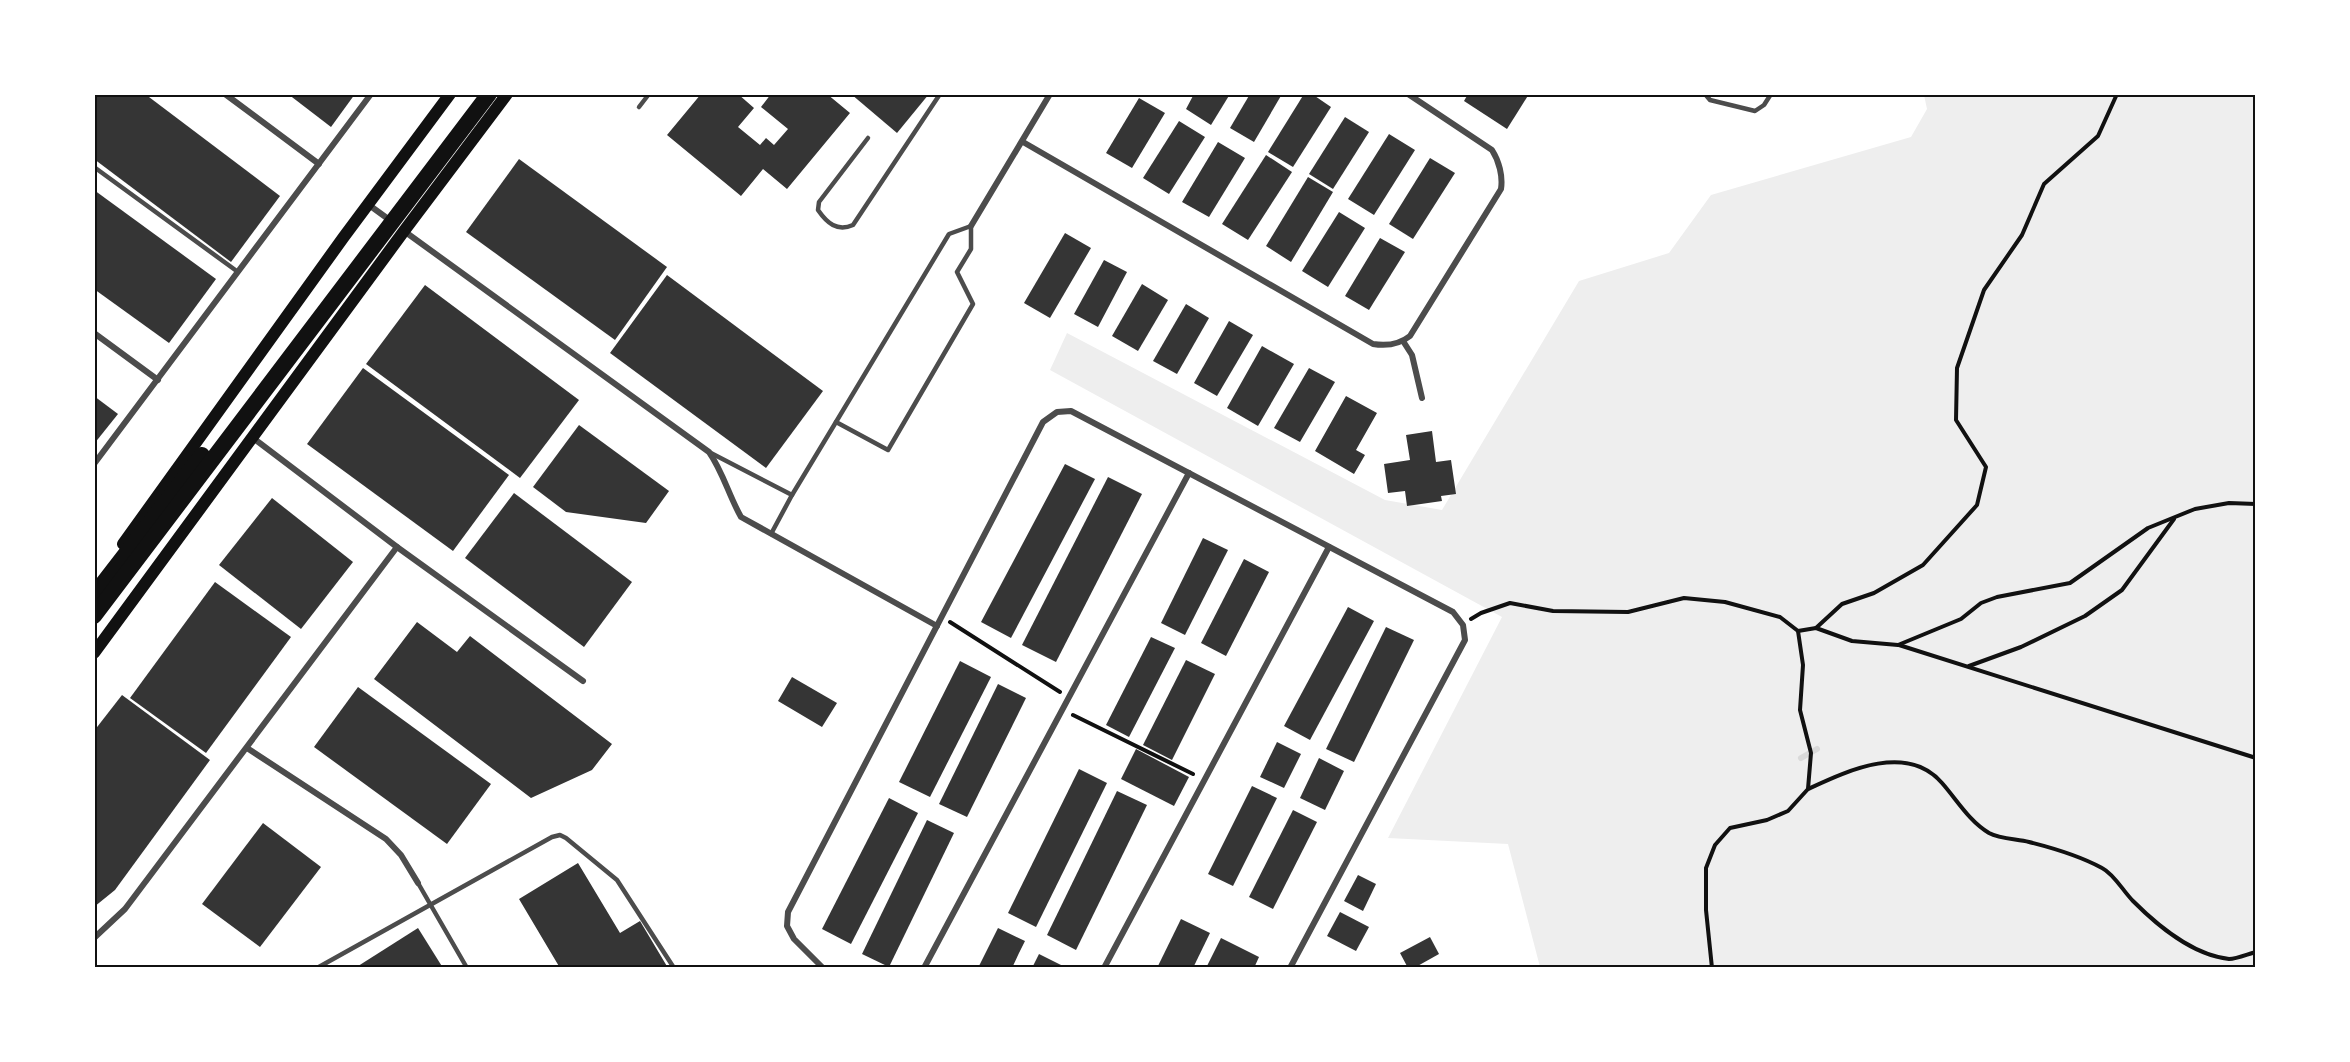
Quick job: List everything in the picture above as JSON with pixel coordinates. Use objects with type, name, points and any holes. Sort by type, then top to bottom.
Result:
[{"type":"highway","points":[[94,595],[479,94]]},
{"type":"highway","points":[[94,616],[489,94]]},
{"type":"main road","points":[[94,584],[318,272],[450,94]]},
{"type":"main road","points":[[94,653],[507,94]]},
{"type":"street","points":[[225,94],[319,164]]},
{"type":"street","points":[[94,464],[371,94]]},
{"type":"street","points":[[971,226],[1050,94]]},
{"type":"street","points":[[1023,142],[1373,344],[1382,345],[1403,341],[1410,336],[1501,189],[1502,181],[1497,157],[1492,150],[1408,94]]},
{"type":"street","points":[[369,205],[709,452],[717,463],[732,502],[741,517],[937,626]]},
{"type":"street","points":[[94,333],[158,380]]},
{"type":"street","points":[[1403,341],[1412,355],[1422,398]]},
{"type":"street","points":[[823,968],[794,939],[787,926],[788,912],[1043,422],[1057,412],[1071,411],[1453,612],[1463,625],[1464,640],[1290,968]]},
{"type":"street","points":[[254,438],[397,547],[583,681]]},
{"type":"street","points":[[924,968],[1189,473]]},
{"type":"street","points":[[94,938],[125,909],[397,547]]},
{"type":"street","points":[[1104,968],[1329,547]]},
{"type":"street","points":[[246,748],[386,839],[401,855],[418,883]]},
{"type":"lane","points":[[639,108],[649,94]]},
{"type":"lane","points":[[868,138],[819,202],[818,210],[837,228],[845,229],[853,225],[940,94]]},
{"type":"lane","points":[[1705,94],[1710,100],[1755,111],[1764,105],[1771,94]]},
{"type":"lane","points":[[94,167],[238,272]]},
{"type":"lane","points":[[771,534],[792,495],[949,234],[971,226],[971,249],[957,272],[973,304],[888,450],[836,422]]},
{"type":"lane","points":[[709,452],[792,495]]},
{"type":"lane","points":[[317,968],[552,837],[560,835],[616,880],[674,968]]},
{"type":"lane","points":[[418,883],[466,968]]},
{"type":"path","points":[[1816,628],[1842,604],[1874,593],[1923,565],[1977,506],[1986,467],[1956,420],[1957,368],[1984,290],[2022,235],[2044,184],[2098,136],[2117,94]]},
{"type":"path","points":[[1898,645],[1961,619],[1982,603],[1997,597],[2070,583],[2148,528],[2195,509],[2229,503],[2256,504]]},
{"type":"path","points":[[1967,667],[2021,647],[2085,616],[2122,590],[2175,519]]},
{"type":"path","points":[[1463,625],[1481,613],[1510,603],[1553,611],[1628,612],[1684,598],[1725,602],[1780,617],[1798,631],[1803,665],[1800,710],[1811,753],[1808,789]]},
{"type":"path","points":[[942,616],[1069,697]]},
{"type":"path","points":[[1798,631],[1816,628],[1852,641],[1898,645],[2256,758]]},
{"type":"path","points":[[1062,710],[1205,780]]},
{"type":"path","points":[[1712,968],[1706,910],[1706,867],[1715,844],[1730,828],[1767,820],[1788,811],[1808,789],[1844,772],[1883,762],[1913,762],[1940,780],[1966,813],[1990,834],[2030,842],[2075,856],[2105,869],[2133,901],[2165,930],[2196,949],[2230,959],[2256,952]]},
{"type":"shaded area","points":[[1924,95],[2255,95],[2255,967],[1540,967],[1508,844],[1388,838],[1502,617],[1050,370],[1067,333],[1385,500],[1442,510],[1579,281],[1669,253],[1711,195],[1911,137],[1927,109]]},
{"type":"building","points":[[94,94],[145,94],[280,196],[231,262],[94,159]]},
{"type":"building","points":[[288,94],[355,94],[331,127]]},
{"type":"building","points":[[701,94],[738,94],[754,108],[738,127],[760,145],[766,138],[774,145],[788,129],[761,107],[771,94],[827,94],[850,113],[787,189],[763,169],[741,196],[667,135]]},
{"type":"building","points":[[851,94],[929,94],[897,133]]},
{"type":"building","points":[[1194,94],[1230,94],[1211,125],[1186,109]]},
{"type":"building","points":[[1250,94],[1282,94],[1254,142],[1230,128]]},
{"type":"building","points":[[1304,94],[1312,94],[1331,107],[1293,167],[1268,152]]},
{"type":"building","points":[[1468,94],[1529,94],[1507,129],[1464,101]]},
{"type":"building","points":[[1139,98],[1165,113],[1132,168],[1106,153]]},
{"type":"building","points":[[1345,117],[1369,132],[1333,189],[1309,174]]},
{"type":"building","points":[[1179,121],[1205,137],[1169,194],[1143,178]]},
{"type":"building","points":[[1389,134],[1415,150],[1374,215],[1348,199]]},
{"type":"building","points":[[1218,142],[1245,158],[1209,217],[1182,202]]},
{"type":"building","points":[[1266,155],[1292,172],[1248,240],[1222,224]]},
{"type":"building","points":[[1430,158],[1455,173],[1413,239],[1389,224]]},
{"type":"building","points":[[519,159],[667,267],[615,340],[466,232]]},
{"type":"building","points":[[1308,177],[1333,192],[1291,262],[1266,246]]},
{"type":"building","points":[[94,190],[216,279],[169,343],[94,289]]},
{"type":"building","points":[[1339,212],[1365,228],[1328,287],[1302,271]]},
{"type":"building","points":[[1065,233],[1091,248],[1050,318],[1024,303]]},
{"type":"building","points":[[1380,238],[1405,252],[1369,310],[1345,296]]},
{"type":"building","points":[[1104,260],[1127,272],[1098,327],[1074,314]]},
{"type":"building","points":[[667,275],[823,391],[766,468],[610,353]]},
{"type":"building","points":[[1142,284],[1168,300],[1138,351],[1112,336]]},
{"type":"building","points":[[425,285],[579,400],[520,478],[366,364]]},
{"type":"building","points":[[1186,304],[1209,318],[1177,374],[1153,361]]},
{"type":"building","points":[[1229,321],[1253,335],[1217,396],[1194,383]]},
{"type":"building","points":[[1262,346],[1294,364],[1258,426],[1227,408]]},
{"type":"building","points":[[363,368],[509,475],[453,551],[307,444]]},
{"type":"building","points":[[1309,368],[1335,382],[1300,442],[1274,428]]},
{"type":"building","points":[[94,396],[118,414],[94,444]]},
{"type":"building","points":[[1346,396],[1377,413],[1356,450],[1365,455],[1354,474],[1315,451]]},
{"type":"building","points":[[579,425],[669,491],[646,523],[566,512],[533,487]]},
{"type":"building","points":[[1432,431],[1436,462],[1451,460],[1456,494],[1441,496],[1442,501],[1407,506],[1405,491],[1388,493],[1384,464],[1410,460],[1406,435]]},
{"type":"building","points":[[1065,464],[1095,479],[1011,638],[981,622]]},
{"type":"building","points":[[1108,477],[1142,494],[1056,662],[1022,645]]},
{"type":"building","points":[[514,493],[632,582],[584,647],[465,558]]},
{"type":"building","points":[[272,498],[353,562],[301,629],[219,565]]},
{"type":"building","points":[[1203,538],[1228,550],[1185,635],[1161,623]]},
{"type":"building","points":[[1244,559],[1269,572],[1226,656],[1201,643]]},
{"type":"building","points":[[215,582],[291,637],[206,753],[130,698]]},
{"type":"building","points":[[1348,607],[1374,621],[1310,740],[1284,726]]},
{"type":"building","points":[[417,622],[457,652],[470,636],[612,744],[592,770],[531,798],[374,679]]},
{"type":"building","points":[[1386,627],[1414,640],[1354,762],[1326,749]]},
{"type":"building","points":[[1151,637],[1175,648],[1129,737],[1106,725]]},
{"type":"building","points":[[1186,660],[1215,674],[1172,760],[1143,745]]},
{"type":"building","points":[[960,661],[991,677],[930,797],[899,782]]},
{"type":"building","points":[[792,677],[837,703],[822,727],[778,701]]},
{"type":"building","points":[[998,684],[1026,698],[967,817],[939,804]]},
{"type":"building","points":[[358,687],[491,784],[447,844],[314,747]]},
{"type":"building","points":[[122,695],[210,760],[115,890],[94,907],[94,731]]},
{"type":"building","points":[[1277,742],[1301,754],[1284,788],[1260,777]]},
{"type":"building","points":[[1136,749],[1189,777],[1174,806],[1121,779]]},
{"type":"building","points":[[1319,758],[1344,771],[1325,810],[1300,798]]},
{"type":"building","points":[[1079,769],[1107,783],[1036,927],[1008,913]]},
{"type":"building","points":[[1252,786],[1277,798],[1233,886],[1208,874]]},
{"type":"building","points":[[1117,791],[1147,805],[1076,950],[1047,935]]},
{"type":"building","points":[[889,798],[918,813],[851,944],[822,929]]},
{"type":"building","points":[[1293,810],[1317,822],[1273,909],[1249,897]]},
{"type":"building","points":[[927,820],[954,833],[889,967],[862,954]]},
{"type":"building","points":[[263,823],[321,867],[260,947],[202,904]]},
{"type":"building","points":[[578,863],[620,933],[640,921],[668,968],[560,968],[519,899]]},
{"type":"building","points":[[1358,875],[1376,884],[1363,911],[1344,901]]},
{"type":"building","points":[[1340,912],[1369,927],[1356,951],[1327,936]]},
{"type":"building","points":[[1181,919],[1210,933],[1193,968],[1157,968]]},
{"type":"building","points":[[418,928],[443,968],[355,968]]},
{"type":"building","points":[[998,928],[1025,941],[1012,968],[978,968]]},
{"type":"building","points":[[1430,937],[1439,954],[1414,968],[1408,968],[1400,953]]},
{"type":"building","points":[[1221,938],[1259,957],[1254,968],[1206,968]]},
{"type":"building","points":[[1039,954],[1067,968],[1032,968]]},
{"type":"waterway","points":[[1801,758],[1817,749]]}]
